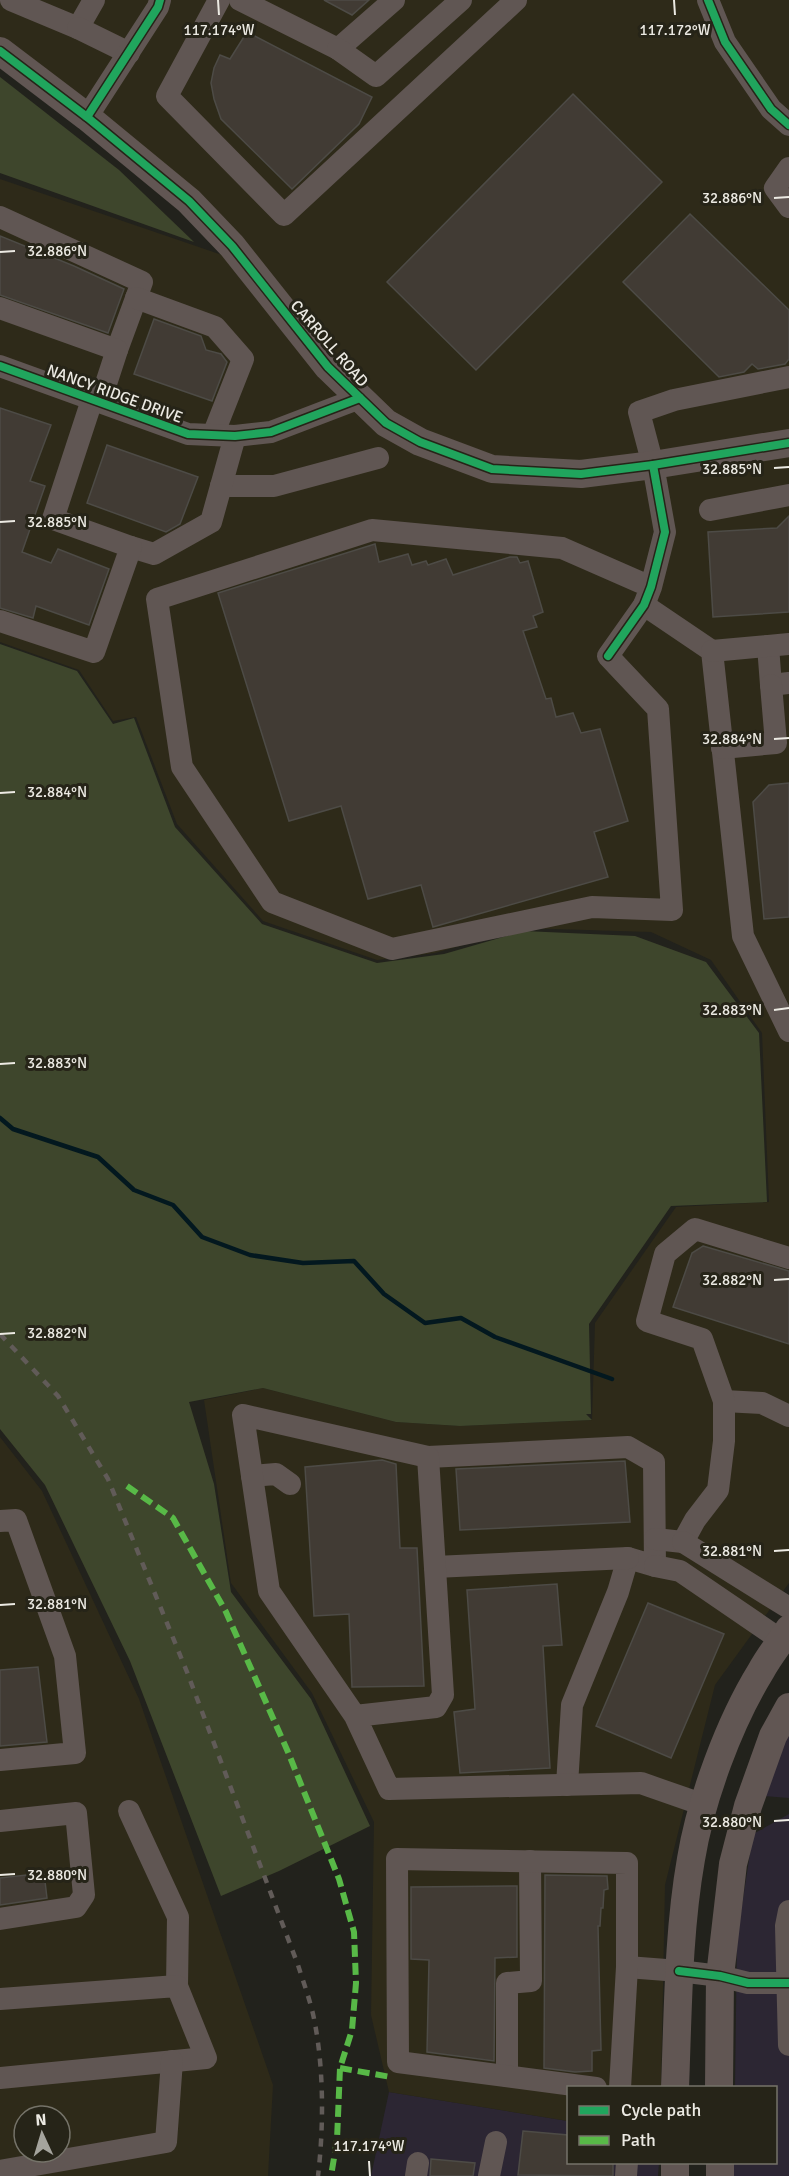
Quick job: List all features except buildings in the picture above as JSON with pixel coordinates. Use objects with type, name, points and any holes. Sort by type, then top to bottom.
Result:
[{"type":"main road","name":"CARROLL ROAD","points":[[0,51],[87,117],[189,201],[232,246],[328,367],[386,423],[420,442],[492,469],[581,474],[789,443]]},
{"type":"main road","points":[[675,2086],[679,1971],[691,1858],[704,1805],[730,1732],[760,1671],[785,1634]]},
{"type":"main road","points":[[719,2086],[720,1976],[733,1864],[752,1796],[773,1736],[789,1707]]},
{"type":"street","points":[[11,0],[129,52]]},
{"type":"street","points":[[78,28],[94,0]]},
{"type":"street","points":[[87,117],[158,7],[160,0]]},
{"type":"street","points":[[219,0],[167,96],[284,215],[516,0]]},
{"type":"street","points":[[338,49],[394,0]]},
{"type":"street","points":[[376,76],[461,0]]},
{"type":"street","points":[[708,0],[725,42],[771,109],[789,125]]},
{"type":"street","points":[[251,2],[338,49],[376,76],[403,105]]},
{"type":"street","points":[[789,168],[775,188],[789,207]]},
{"type":"street","points":[[0,217],[142,282],[53,519],[154,554],[211,522],[221,486],[224,436],[243,359],[215,327],[136,298]]},
{"type":"street","points":[[0,308],[117,350]]},
{"type":"street","name":"NANCY RIDGE DRIVE","points":[[0,366],[188,434],[224,436],[271,432],[360,399]]},
{"type":"street","points":[[789,377],[674,400],[639,412],[653,465],[665,532],[648,596],[608,656],[658,709],[672,910],[592,907],[392,949],[272,902],[182,767],[157,598],[372,531],[562,548],[648,596],[712,651],[743,936],[789,1031]]},
{"type":"street","points":[[221,486],[274,486],[378,458]]},
{"type":"street","points":[[710,510],[789,495]]},
{"type":"street","points":[[0,621],[94,652],[131,547]]},
{"type":"street","points":[[712,651],[778,645],[780,684],[776,743],[722,748]]},
{"type":"street","points":[[683,1542],[695,1520],[718,1490],[724,1441],[724,1401],[702,1339],[647,1321],[665,1254],[695,1228],[789,1258]]},
{"type":"street","points":[[724,1401],[762,1403],[789,1416]]},
{"type":"street","points":[[656,1566],[654,1462],[628,1447],[428,1457],[243,1415],[269,1591],[356,1716],[389,1789],[641,1783],[704,1805]]},
{"type":"street","points":[[356,1716],[436,1707],[443,1695],[428,1457]]},
{"type":"street","points":[[252,1476],[276,1474],[290,1484]]},
{"type":"street","points":[[0,1521],[16,1520],[65,1656],[75,1753],[0,1760]]},
{"type":"street","points":[[655,1539],[683,1542],[789,1608]]},
{"type":"street","points":[[435,1567],[628,1558],[680,1571],[785,1634]]},
{"type":"street","points":[[567,1785],[572,1705],[618,1592],[628,1558]]},
{"type":"street","points":[[0,2078],[206,2058],[177,1986],[178,1917],[129,1811]]},
{"type":"street","points":[[0,1821],[76,1813],[84,1895],[76,1908],[0,1919]]},
{"type":"street","points":[[581,2086],[398,2062],[397,1859],[627,1863],[627,1967],[620,2086]]},
{"type":"street","points":[[507,2076],[507,1983],[531,1982],[530,1861]]},
{"type":"street","points":[[789,1911],[786,1926],[789,2045]]},
{"type":"street","points":[[627,1967],[720,1976],[748,1983],[788,1983]]},
{"type":"street","points":[[0,1999],[177,1986]]},
{"type":"street","points":[[0,2171],[166,2142],[172,2061]]},
{"type":"street","points":[[489,2176],[496,2142]]},
{"type":"shaded area","points":[[0,0],[789,0],[789,1583],[715,1685],[665,1885],[661,2086],[567,2086],[567,2121],[389,2092],[371,2015],[374,1822],[312,1693],[231,1583],[204,1400],[263,1388],[396,1422],[460,1426],[592,1420],[595,1323],[676,1207],[769,1202],[762,1033],[711,960],[651,932],[522,928],[435,953],[377,960],[263,921],[177,824],[136,717],[113,721],[79,670],[0,642],[0,179],[263,269],[0,46]]},
{"type":"shaded area","points":[[0,1437],[42,1491],[139,1699],[273,2085],[268,2176],[0,2176]]},
{"type":"shaded area","points":[[789,1726],[789,1798],[764,1796]]},
{"type":"shaded area","points":[[789,1814],[789,2176],[733,2176],[734,2164],[777,2164],[777,2086],[735,2086],[737,1938],[753,1834]]},
{"type":"shaded area","points":[[389,2092],[567,2121],[567,2164],[659,2164],[658,2176],[371,2176]]},
{"type":"green space","points":[[0,77],[119,170],[194,242],[0,173]]},
{"type":"green space","points":[[0,644],[77,671],[113,724],[134,718],[175,827],[262,924],[377,963],[444,954],[524,931],[635,936],[706,962],[759,1033],[767,1202],[671,1206],[589,1324],[591,1414],[586,1414],[592,1420],[460,1426],[396,1422],[263,1388],[189,1402],[214,1484],[231,1592],[311,1699],[370,1826],[279,1871],[221,1896],[130,1661],[45,1485],[0,1429]]},
{"type":"waterway","points":[[0,1118],[13,1129],[98,1157],[134,1190],[173,1205],[202,1237],[250,1255],[303,1263],[354,1261],[384,1294],[425,1323],[461,1318],[495,1337],[612,1379]]},
{"type":"railway","points":[[0,1334],[58,1396],[108,1479],[187,1672],[298,1965],[313,2014],[321,2074],[322,2116],[318,2176]]},
{"type":"marked path","points":[[127,1486],[173,1518],[226,1612],[288,1752],[339,1879],[354,1932],[356,1983],[352,2030],[340,2068],[337,2140],[331,2176]]},
{"type":"marked path","points":[[340,2068],[391,2077]]},
{"type":"cycle path","points":[[87,117],[158,7],[160,0]]},
{"type":"cycle path","points":[[708,0],[725,42],[771,109],[789,125]]},
{"type":"cycle path","points":[[0,51],[87,117],[189,201],[232,246],[328,367],[386,423],[420,442],[492,469],[581,474],[789,443]]},
{"type":"cycle path","points":[[0,366],[188,434],[235,436],[271,432],[360,398]]},
{"type":"cycle path","points":[[608,656],[644,605],[665,532],[653,465]]},
{"type":"cycle path","points":[[679,1971],[720,1976],[748,1983],[789,1983]]}]
